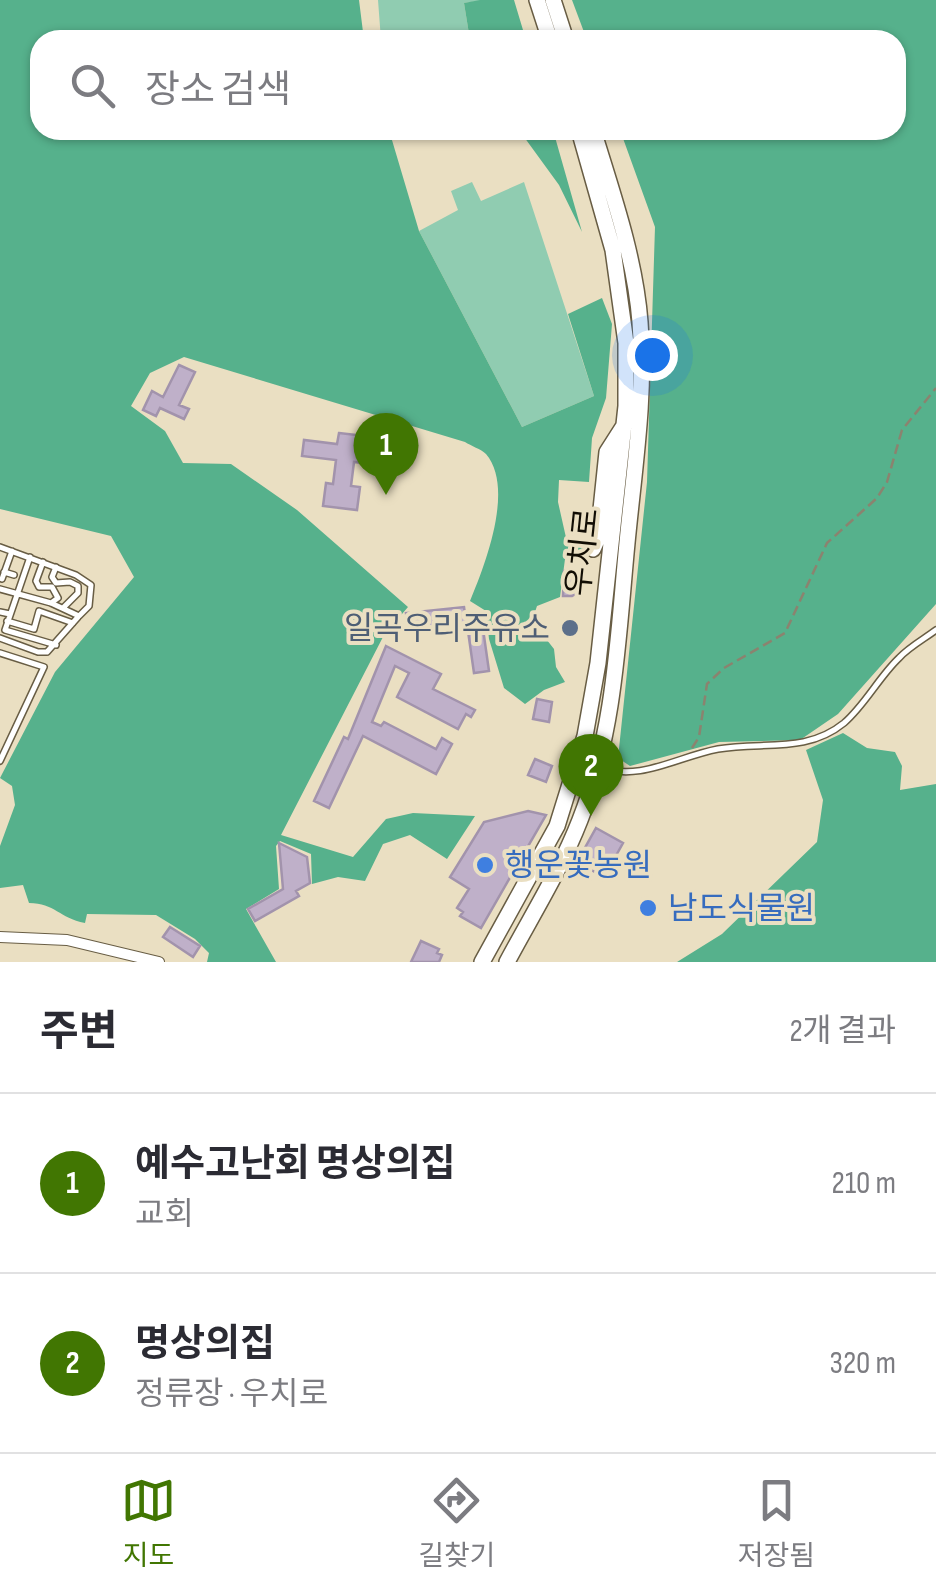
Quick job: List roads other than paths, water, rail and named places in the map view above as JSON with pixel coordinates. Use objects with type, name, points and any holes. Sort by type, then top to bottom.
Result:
[{"type":"main road","points":[[537,0],[547,30]]},
{"type":"main road","points":[[554,0],[563,30]]},
{"type":"main road","name":"우치로","points":[[482,962],[556,826],[586,736],[598,663],[623,427],[626,343],[613,250],[582,140]]},
{"type":"main road","name":"우치로","points":[[507,962],[569,848],[598,766],[615,674],[642,370],[636,291],[596,140]]},
{"type":"main road","points":[[594,549],[607,452],[623,427]]},
{"type":"street","points":[[0,937],[67,940],[159,962]]},
{"type":"lane","points":[[0,547],[76,575],[90,585],[92,598],[47,652],[0,638]]},
{"type":"lane","points":[[12,551],[3,576],[14,575]]},
{"type":"lane","points":[[30,557],[5,630],[56,645]]},
{"type":"lane","points":[[43,562],[36,581],[39,587],[52,587],[57,592],[58,598],[51,604]]},
{"type":"lane","points":[[56,567],[52,577],[56,583],[78,586],[78,593],[63,608]]},
{"type":"lane","points":[[0,589],[79,616]]},
{"type":"lane","points":[[0,612],[34,629],[39,611],[74,623]]},
{"type":"lane","points":[[598,766],[614,772],[637,772],[717,749],[798,745],[824,735],[844,722],[900,656],[936,630]]},
{"type":"lane","points":[[0,761],[44,667],[47,652]]},
{"type":"lane","points":[[0,653],[44,667]]},
{"type":"place","name":"예수고난회 명상의집","points":[[386,495]]},
{"type":"place","name":"일곡우리주유소","points":[[570,628]]},
{"type":"place","name":"명상의집","points":[[591,816]]},
{"type":"place","name":"행운꽃농원","points":[[485,865]]},
{"type":"place","name":"남도식물원","points":[[648,908]]}]
